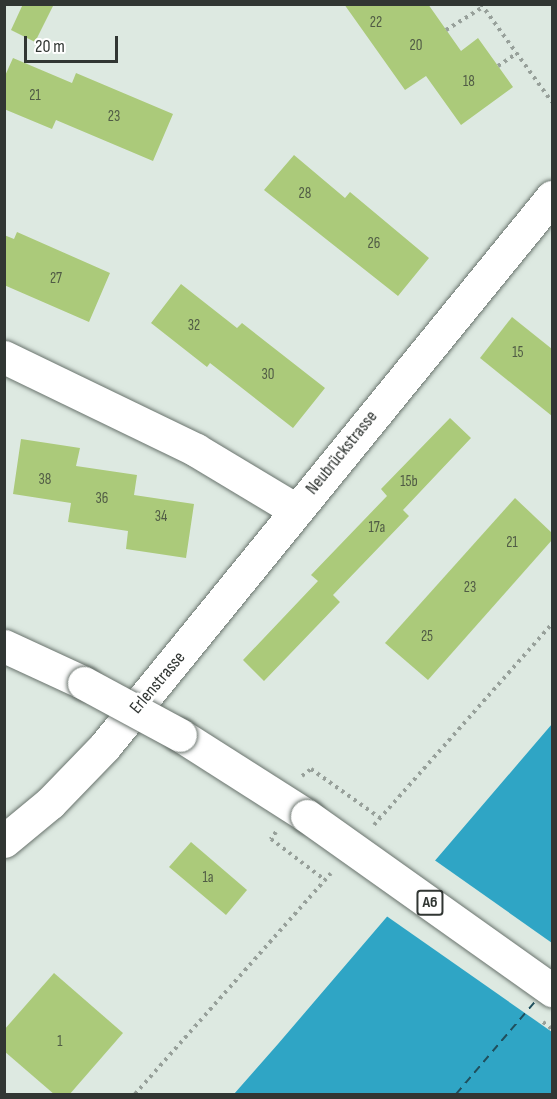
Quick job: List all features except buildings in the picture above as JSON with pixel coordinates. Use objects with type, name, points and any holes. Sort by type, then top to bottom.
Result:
[{"type":"main road","name":"Neubrückstrasse","points":[[4,357],[196,450],[296,510],[552,197]]},
{"type":"main road","name":"Erlenstrasse","points":[[4,841],[50,803],[105,746],[296,510]]},
{"type":"main road","name":"A6","points":[[4,646],[84,682],[180,735],[307,816],[552,990]]},
{"type":"path","points":[[446,30],[482,6],[552,102]]},
{"type":"path","points":[[498,66],[517,53]]},
{"type":"path","points":[[301,777],[311,769],[380,818]]},
{"type":"path","points":[[271,839],[325,880]]},
{"type":"water","points":[[552,724],[552,1094],[234,1094],[278,1044]]},
{"type":"pier","points":[[433,859],[552,943],[552,1032],[385,915]]},
{"type":"ferry route","points":[[456,1094],[537,999]]}]
